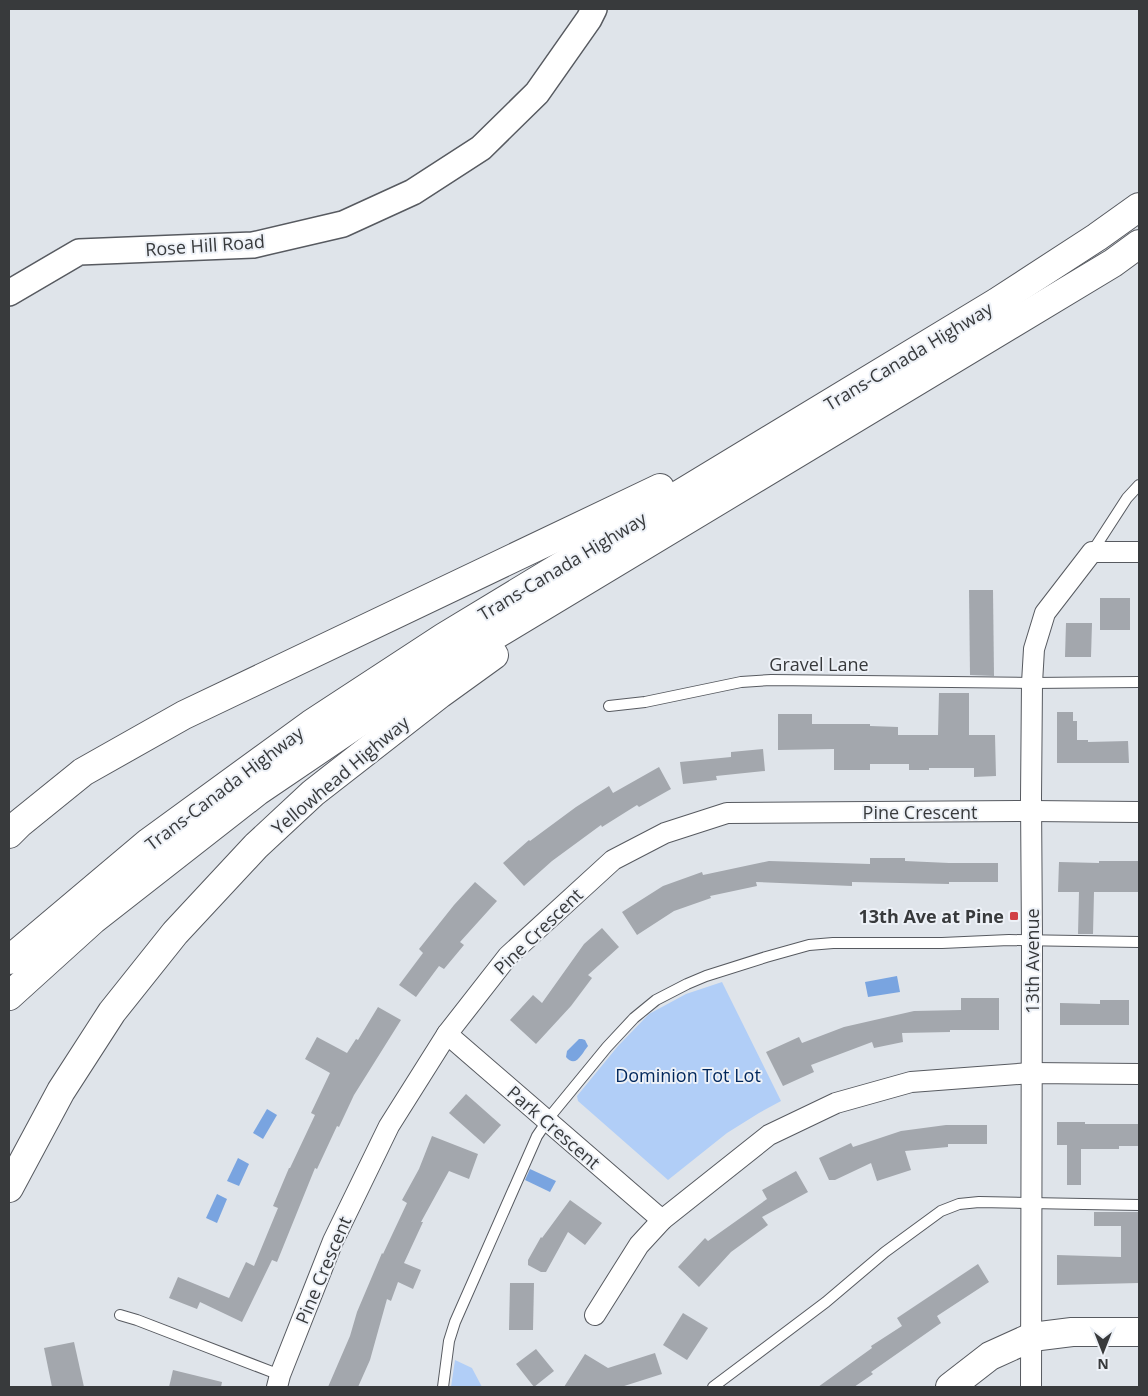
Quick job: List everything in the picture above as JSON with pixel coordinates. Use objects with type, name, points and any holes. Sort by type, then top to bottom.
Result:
[{"type":"main road","name":"Trans-Canada Highway","points":[[9,960],[149,842],[311,724],[444,637],[997,302],[1097,237],[1139,207]]},
{"type":"main road","name":"Trans-Canada Highway","points":[[9,996],[93,920],[258,791],[429,675],[1097,273],[1139,244]]},
{"type":"main road","points":[[9,834],[20,822],[83,772],[184,715],[806,418]]},
{"type":"main road","name":"Yellowhead Highway","points":[[9,1188],[60,1091],[112,1012],[175,933],[256,846],[313,793],[440,694],[673,529]]},
{"type":"main road","points":[[950,1387],[990,1356],[1032,1337],[1072,1332],[1139,1332]]},
{"type":"street","name":"Rose Hill Road","points":[[9,293],[79,252],[253,245],[343,224],[413,192],[481,148],[537,94],[594,9]]},
{"type":"street","points":[[1092,552],[1139,552]]},
{"type":"street","name":"13th Avenue","points":[[1031,1387],[1031,811],[1034,649],[1045,612],[1092,552]]},
{"type":"street","name":"Pine Crescent","points":[[278,1381],[333,1241],[388,1126],[447,1034],[508,956],[614,860],[665,833],[727,813],[1139,812]]},
{"type":"street","name":"Park Crescent","points":[[447,1034],[662,1220]]},
{"type":"street","points":[[595,1315],[639,1245],[662,1220],[768,1134],[836,1103],[911,1082],[1031,1073],[1139,1074]]},
{"type":"lane","points":[[1092,552],[1127,498],[1139,485]]},
{"type":"lane","name":"Gravel Lane","points":[[608,706],[645,702],[742,682],[771,680],[1139,682]]},
{"type":"lane","points":[[443,1387],[449,1341],[455,1322],[537,1136],[552,1114],[607,1047],[634,1018],[656,1000],[706,976],[792,950],[833,943],[942,943],[1009,940],[1139,942]]},
{"type":"lane","points":[[713,1387],[826,1302],[885,1252],[941,1211],[960,1204],[979,1202],[1139,1205]]},
{"type":"lane","points":[[120,1315],[137,1320],[278,1381]]},
{"type":"green space","name":"Dominion Tot Lot","points":[[722,982],[781,1101],[727,1133],[668,1180],[578,1101],[577,1096],[618,1046],[649,1014],[686,994]]},
{"type":"green space","points":[[455,1360],[472,1368],[482,1387],[451,1387]]},
{"type":"shaded area","points":[[897,976],[900,992],[868,997],[865,982]]},
{"type":"shaded area","points":[[579,1039],[585,1040],[588,1046],[579,1059],[576,1061],[570,1060],[566,1057],[567,1051]]},
{"type":"shaded area","points":[[267,1109],[277,1115],[263,1139],[253,1133]]},
{"type":"shaded area","points":[[238,1158],[249,1164],[239,1186],[227,1181]]},
{"type":"shaded area","points":[[530,1169],[556,1181],[550,1192],[525,1180]]},
{"type":"shaded area","points":[[217,1194],[227,1199],[217,1223],[206,1218]]},
{"type":"building","points":[[969,590],[993,590],[994,676],[970,675]]},
{"type":"building","points":[[1100,598],[1130,598],[1130,630],[1100,630]]},
{"type":"building","points":[[1066,623],[1092,623],[1091,657],[1065,657]]},
{"type":"building","points":[[939,693],[969,693],[969,735],[995,735],[996,776],[974,777],[974,768],[909,770],[909,764],[870,764],[870,770],[834,770],[834,749],[778,750],[778,714],[812,714],[812,724],[870,724],[870,726],[898,727],[898,735],[938,735]]},
{"type":"building","points":[[1057,712],[1073,712],[1073,721],[1077,721],[1077,740],[1088,740],[1088,742],[1128,741],[1129,763],[1057,763]]},
{"type":"building","points":[[763,749],[765,771],[716,776],[717,780],[683,784],[680,762],[731,757],[731,752]]},
{"type":"building","points":[[659,767],[671,789],[639,807],[637,805],[602,827],[601,825],[552,861],[524,886],[503,863],[529,840],[609,786],[613,793]]},
{"type":"building","points":[[870,858],[905,858],[905,861],[949,863],[998,863],[998,882],[949,882],[949,884],[852,882],[852,886],[756,882],[757,886],[710,896],[711,898],[674,911],[637,935],[622,912],[663,886],[702,872],[703,875],[769,861],[870,864]]},
{"type":"building","points":[[1099,861],[1139,861],[1139,892],[1094,892],[1093,934],[1078,934],[1079,892],[1058,892],[1059,862],[1099,863]]},
{"type":"building","points":[[475,882],[497,901],[460,942],[464,945],[444,969],[439,966],[416,997],[399,985],[423,953],[419,949]]},
{"type":"building","points":[[602,928],[619,947],[588,975],[592,978],[571,1006],[536,1044],[510,1020],[533,995],[542,1003],[584,944]]},
{"type":"building","points":[[961,998],[999,998],[999,1030],[950,1030],[950,1032],[902,1033],[903,1042],[874,1048],[872,1042],[811,1065],[814,1072],[783,1086],[766,1052],[799,1037],[802,1043],[844,1027],[914,1011],[961,1010]]},
{"type":"building","points":[[1100,1000],[1129,1000],[1129,1025],[1060,1025],[1060,1003],[1100,1004]]},
{"type":"building","points":[[378,1007],[401,1020],[354,1095],[339,1127],[337,1126],[317,1169],[315,1168],[277,1262],[272,1260],[242,1322],[200,1302],[197,1309],[169,1298],[178,1277],[229,1298],[246,1262],[254,1266],[278,1208],[273,1206],[315,1115],[311,1113],[330,1073],[305,1059],[317,1037],[347,1053],[356,1039],[358,1040]]},
{"type":"building","points":[[466,1094],[501,1125],[484,1144],[449,1113]]},
{"type":"building","points":[[1057,1122],[1139,1124],[1139,1146],[1119,1146],[1119,1149],[1081,1149],[1081,1185],[1067,1185],[1067,1145],[1057,1145]]},
{"type":"building","points":[[946,1125],[987,1125],[987,1144],[948,1144],[948,1147],[905,1151],[911,1170],[877,1181],[871,1163],[835,1180],[829,1180],[819,1158],[851,1143],[853,1147],[901,1131]]},
{"type":"building","points":[[432,1136],[478,1154],[469,1179],[449,1171],[421,1222],[423,1222],[404,1263],[421,1270],[413,1289],[398,1282],[391,1301],[387,1299],[370,1360],[358,1387],[328,1387],[382,1253],[407,1203],[402,1200],[419,1169]]},
{"type":"building","points":[[796,1171],[808,1192],[762,1217],[768,1225],[731,1252],[699,1287],[678,1267],[705,1238],[708,1241],[767,1199],[762,1190]]},
{"type":"building","points":[[570,1200],[602,1223],[585,1245],[568,1232],[546,1272],[541,1272],[528,1265],[528,1260],[541,1237]]},
{"type":"building","points":[[1094,1212],[1139,1212],[1139,1283],[1057,1285],[1057,1255],[1121,1257],[1121,1226],[1094,1226]]},
{"type":"building","points":[[978,1264],[989,1282],[937,1316],[941,1323],[871,1372],[873,1374],[854,1387],[818,1387],[872,1348],[871,1346],[902,1326],[897,1318]]},
{"type":"building","points":[[510,1283],[534,1283],[533,1330],[509,1330]]},
{"type":"building","points":[[683,1313],[708,1328],[687,1360],[663,1345]]},
{"type":"building","points":[[74,1342],[84,1387],[52,1387],[44,1348]]},
{"type":"building","points":[[536,1349],[554,1371],[534,1387],[516,1364]]},
{"type":"building","points":[[655,1353],[662,1374],[621,1387],[564,1387],[585,1354],[608,1368]]},
{"type":"building","points":[[173,1370],[222,1382],[221,1387],[169,1387]]},
{"type":"place","name":"13th Ave at Pine","points":[[1014,916]]}]
